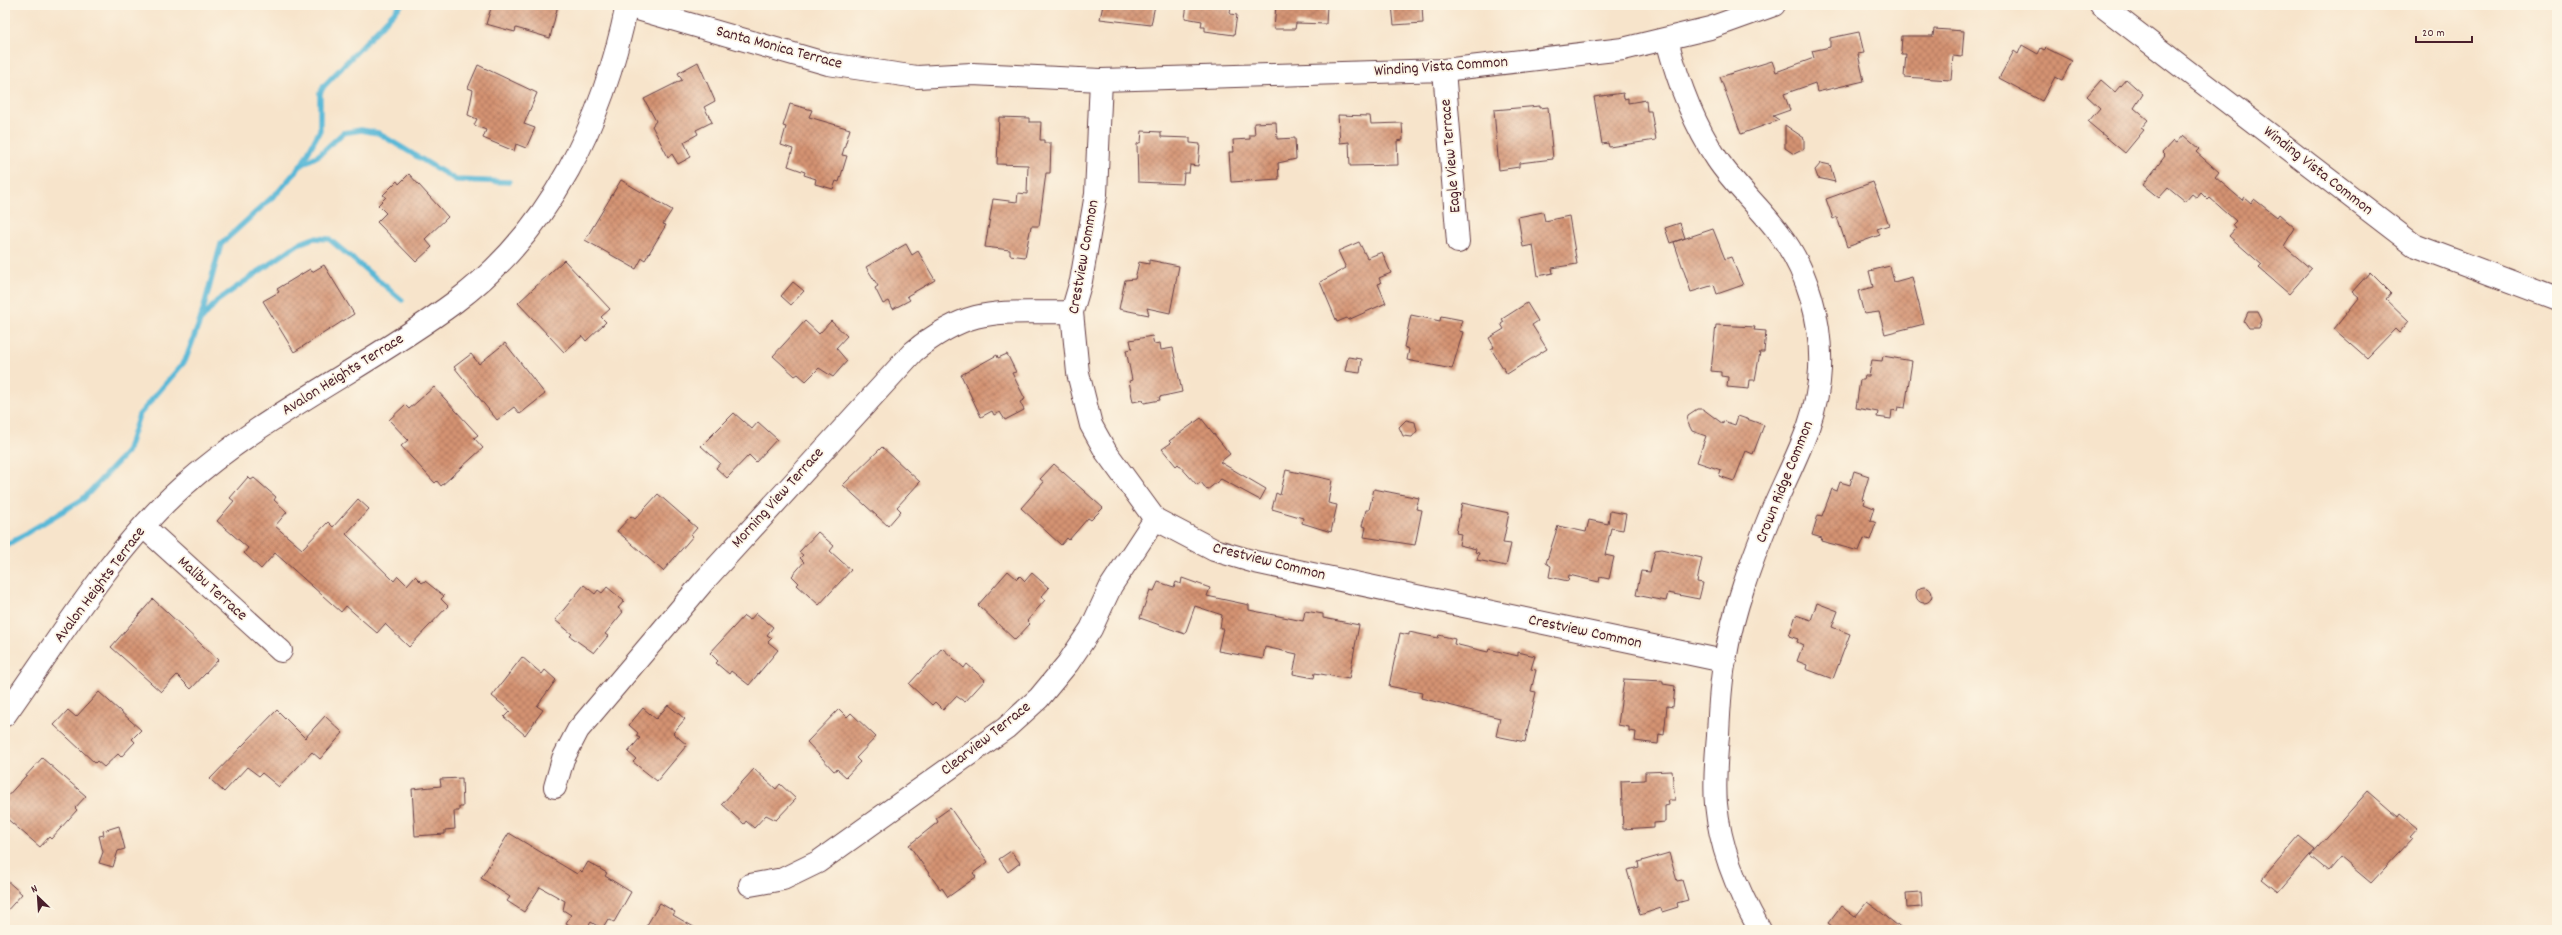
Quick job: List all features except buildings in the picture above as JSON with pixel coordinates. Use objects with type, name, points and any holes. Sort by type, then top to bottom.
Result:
[{"type":"street","name":"Santa Monica Terrace","points":[[627,5],[828,64],[917,77],[972,74],[1101,80]]},
{"type":"street","name":"Avalon Heights Terrace","points":[[5,715],[110,567],[144,527],[179,490],[220,456],[265,424],[457,301],[523,238],[559,189],[590,127],[607,81],[627,5]]},
{"type":"street","name":"Winding Vista Common","points":[[1101,80],[1444,70],[1600,52],[1668,40],[1718,26],[1774,5]]},
{"type":"street","name":"Winding Vista Common","points":[[2102,5],[2414,245],[2557,299]]},
{"type":"street","name":"Crown Ridge Common","points":[[1668,40],[1676,75],[1685,98],[1707,142],[1733,180],[1779,232],[1795,259],[1814,306],[1819,345],[1819,383],[1815,409],[1805,442],[1772,512],[1750,569],[1724,661],[1717,749],[1716,804],[1734,875],[1760,930]]},
{"type":"street","name":"Eagle View Terrace","points":[[1444,70],[1458,242]]},
{"type":"street","name":"Crestview Common","points":[[1101,80],[1096,194],[1081,281],[1072,312],[1078,373],[1091,425],[1106,452],[1155,519],[1214,550],[1255,562],[1724,661]]},
{"type":"street","name":"Morning View Terrace","points":[[555,787],[563,759],[578,730],[704,581],[913,352],[953,324],[974,316],[1001,311],[1072,312]]},
{"type":"street","name":"Clearview Terrace","points":[[750,884],[783,879],[818,862],[1006,728],[1039,698],[1068,663],[1091,629],[1111,586],[1155,519]]},
{"type":"street","name":"Malibu Terrace","points":[[144,527],[281,651]]},
{"type":"waterway","points":[[5,546],[83,499],[127,452],[139,415],[185,361],[200,321],[221,244],[279,191],[302,164],[320,130],[320,93],[324,86],[401,5]]},
{"type":"waterway","points":[[302,164],[319,155],[343,133],[361,130],[378,133],[456,180],[509,182]]},
{"type":"waterway","points":[[202,319],[217,301],[298,244],[314,238],[329,239],[402,300]]}]
